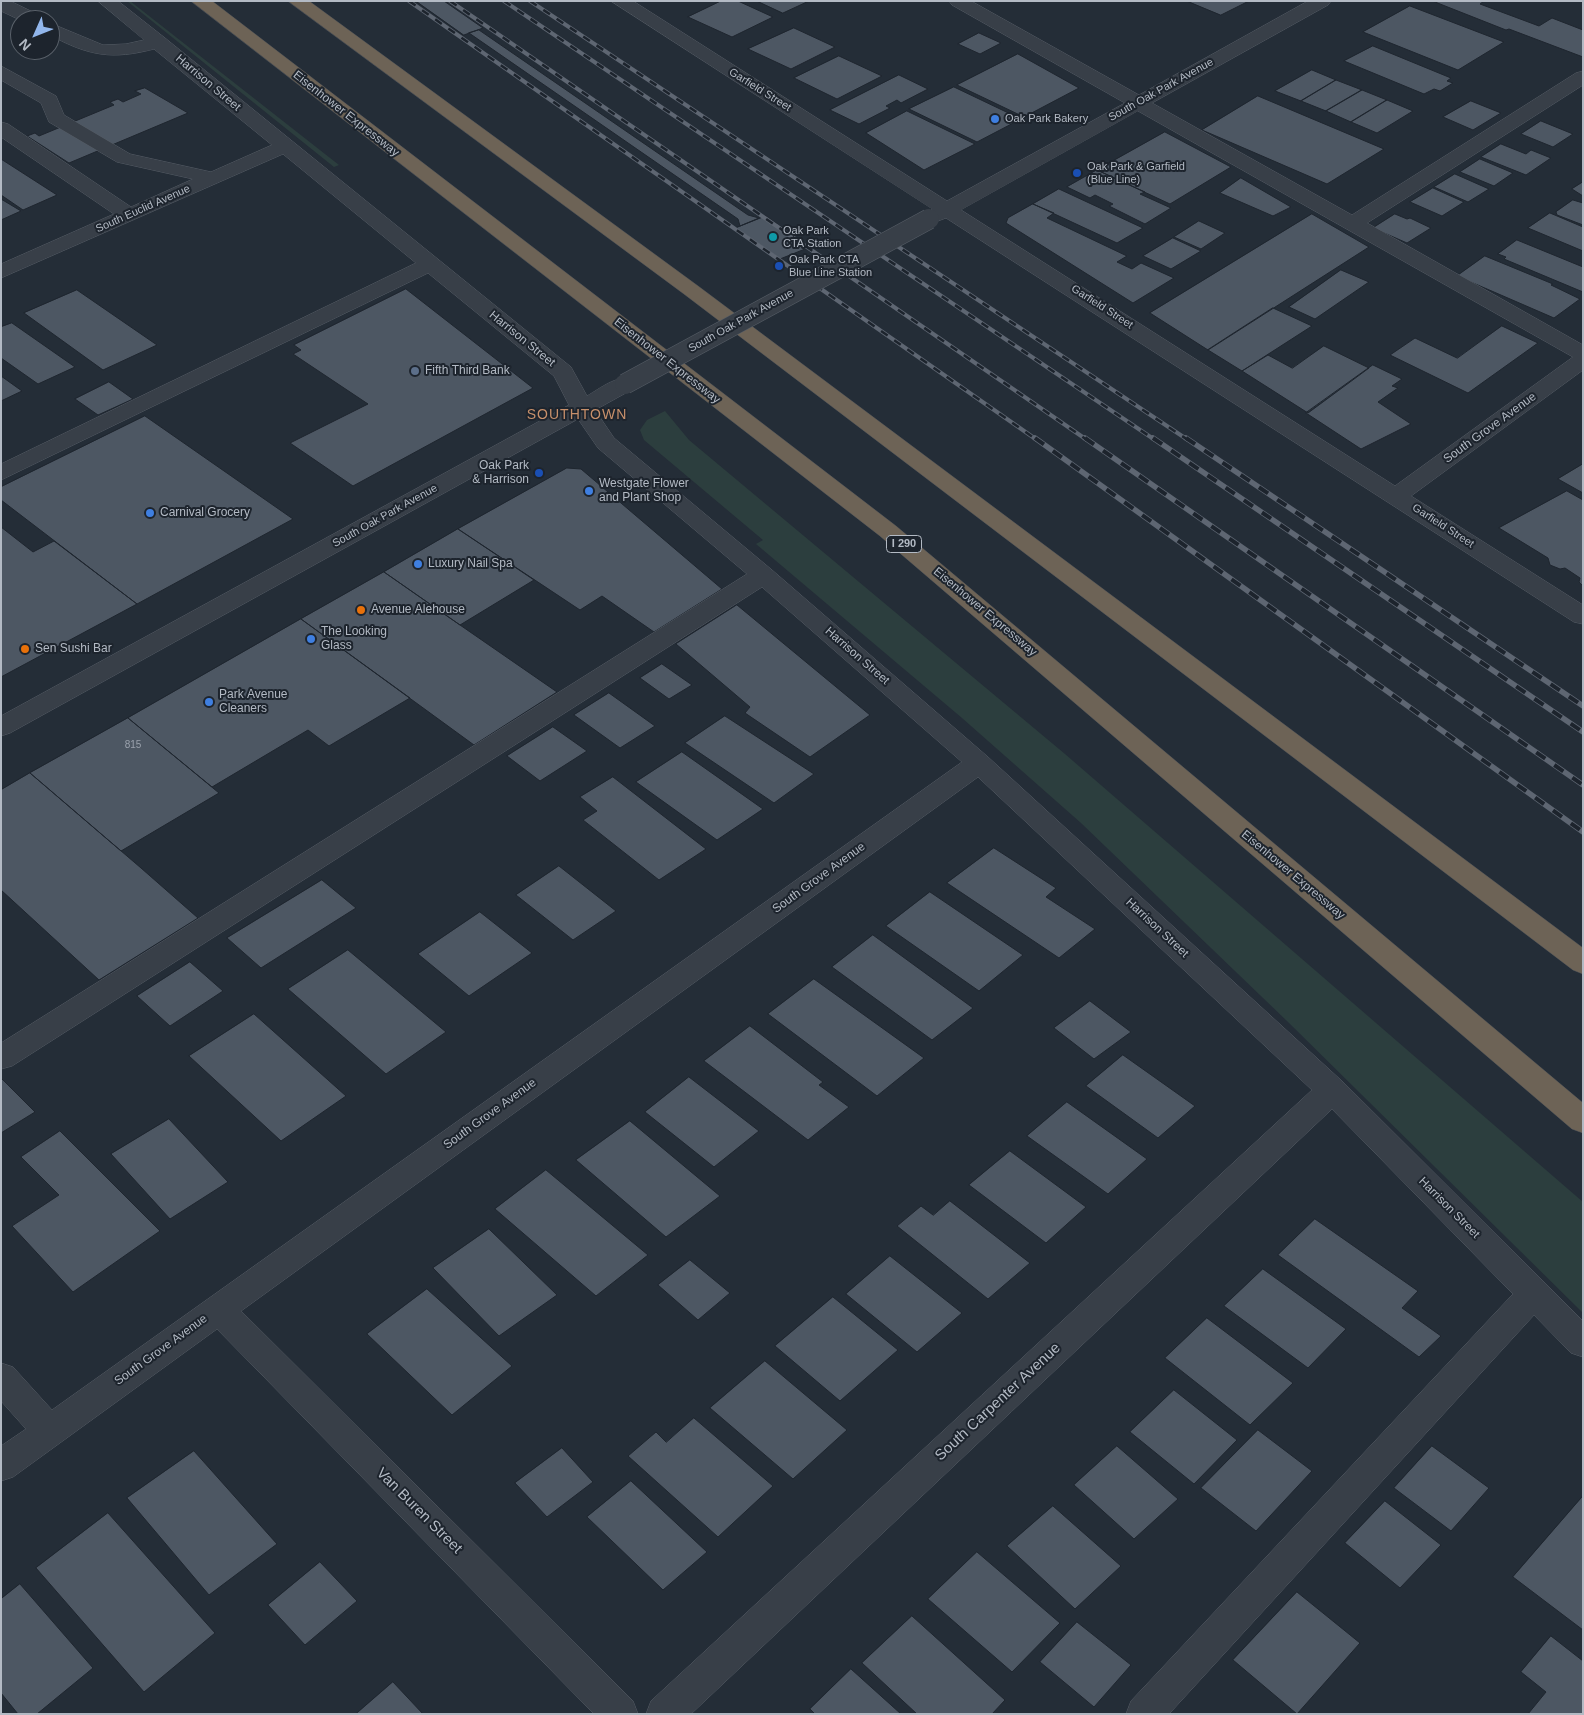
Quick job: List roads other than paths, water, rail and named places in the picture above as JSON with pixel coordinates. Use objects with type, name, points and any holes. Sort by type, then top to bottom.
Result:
[{"type":"highway","name":"Eisenhower Expressway","points":[[200,1],[888,531],[1583,1121]]},
{"type":"highway","points":[[297,1],[691,290],[1583,963]]},
{"type":"street","name":"Harrison Street","points":[[107,1],[563,372],[582,408],[606,443],[763,574],[979,763],[1332,1090],[1583,1343]]},
{"type":"street","name":"Garfield Street","points":[[620,1],[948,208],[1583,616]]},
{"type":"street","name":"South Oak Park Avenue","points":[[1,727],[929,219],[1322,1]]},
{"type":"street","points":[[960,2],[1583,354]]},
{"type":"street","points":[[1,4],[14,10]]},
{"type":"street","points":[[60,34],[94,50],[113,52],[125,52],[159,42]]},
{"type":"street","points":[[1,72],[50,100],[56,118],[124,158],[212,178]]},
{"type":"street","points":[[1352,224],[1583,77]]},
{"type":"street","points":[[1,128],[129,215]]},
{"type":"street","name":"South Euclid Avenue","points":[[1,272],[285,146]]},
{"type":"street","points":[[1,473],[430,264]]},
{"type":"street","name":"South Grove Avenue","points":[[1396,496],[1583,360]]},
{"type":"street","points":[[1,1058],[763,574]]},
{"type":"street","name":"South Grove Avenue","points":[[1,1466],[979,763]]},
{"type":"street","name":"South Carpenter Avenue","points":[[664,1714],[1332,1090]]},
{"type":"street","points":[[1144,1714],[1534,1292]]},
{"type":"street","name":"Van Buren Street","points":[[218,1309],[620,1714]]},
{"type":"street","points":[[1,1377],[49,1431]]},
{"type":"railway","points":[[409,1],[1037,440]]},
{"type":"railway","points":[[450,1],[1087,440]]},
{"type":"railway","points":[[504,1],[1155,440]]},
{"type":"railway","points":[[530,1],[1188,440]]},
{"type":"railway","points":[[1035,438],[1583,832]]},
{"type":"railway","points":[[1085,438],[1583,785]]},
{"type":"railway","points":[[1153,438],[1583,732]]},
{"type":"railway","points":[[1186,438],[1583,706]]},
{"type":"place","name":"Oak Park Bakery","points":[[995,119]]},
{"type":"place","name":"Oak Park & Garfield (Blue Line)","points":[[1077,173]]},
{"type":"place","name":"Oak Park CTA Station","points":[[773,237]]},
{"type":"place","name":"Oak Park CTA Blue Line Station","points":[[779,266]]},
{"type":"place","name":"Fifth Third Bank","points":[[415,371]]},
{"type":"place","name":"Oak Park & Harrison","points":[[539,473]]},
{"type":"place","name":"Westgate Flower and Plant Shop","points":[[589,491]]},
{"type":"place","name":"Carnival Grocery","points":[[150,513]]},
{"type":"place","name":"Luxury Nail Spa","points":[[418,564]]},
{"type":"place","name":"Avenue Alehouse","points":[[361,610]]},
{"type":"place","name":"The Looking Glass","points":[[311,639]]},
{"type":"place","name":"Sen Sushi Bar","points":[[25,649]]},
{"type":"place","name":"Park Avenue Cleaners","points":[[209,702]]},
{"type":"district","name":"SOUTHTOWN","points":[[577,415]]}]
